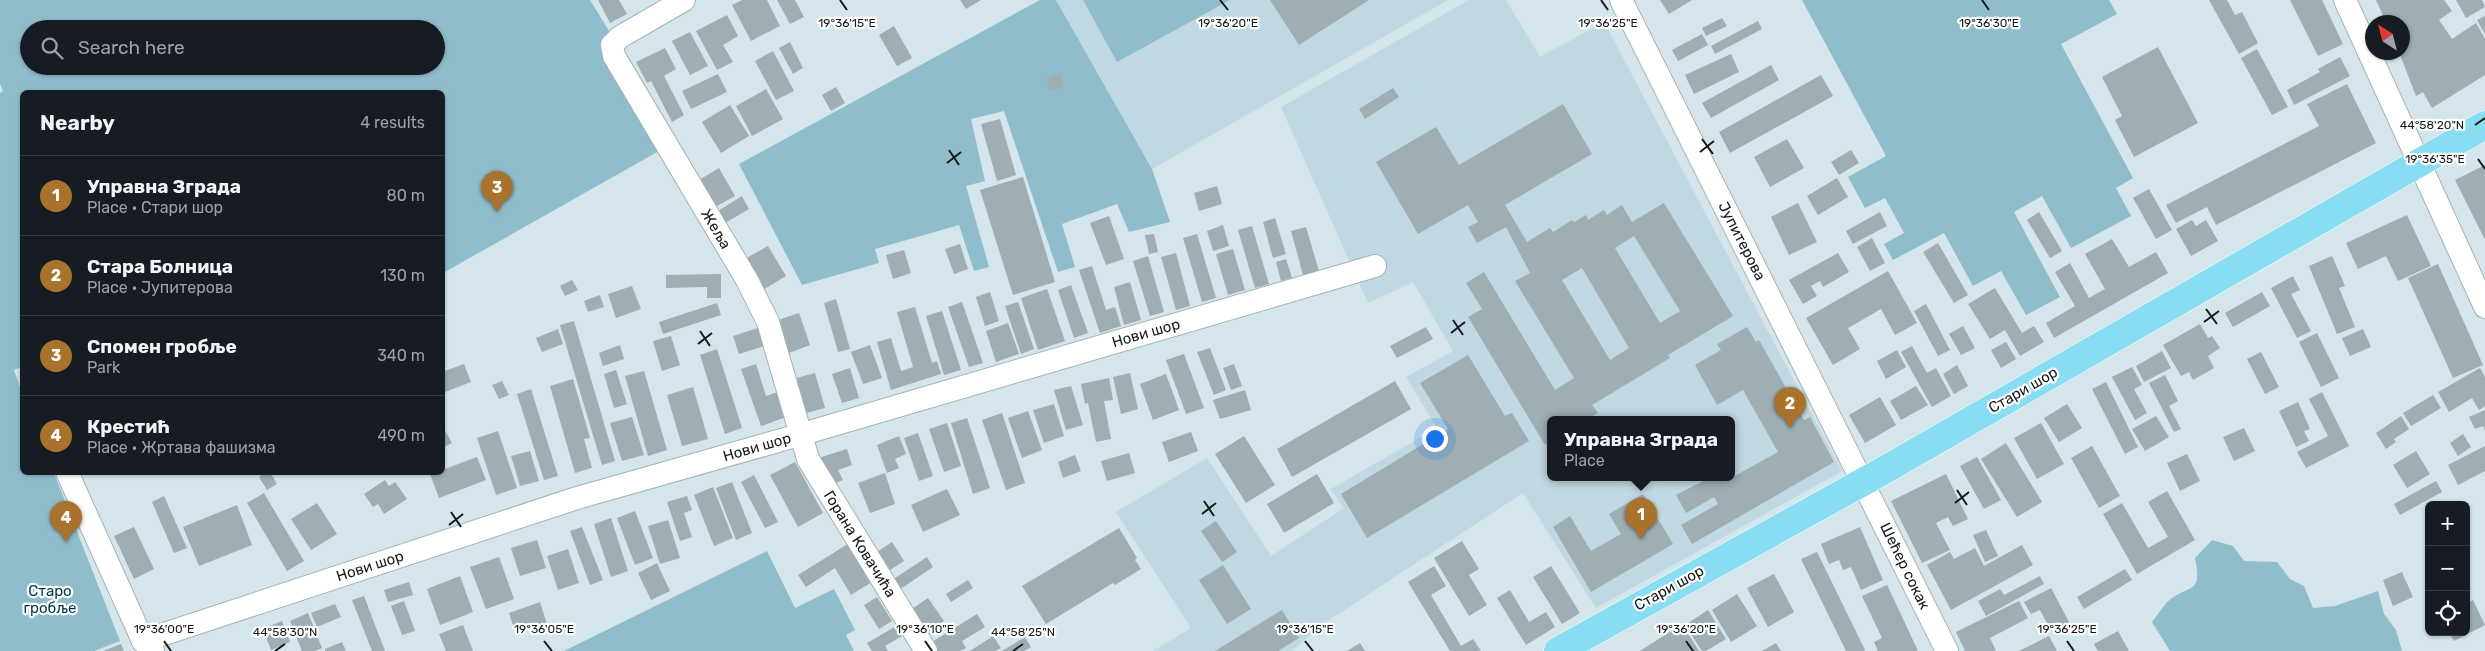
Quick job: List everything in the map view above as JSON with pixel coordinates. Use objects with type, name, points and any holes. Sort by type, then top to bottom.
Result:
[{"type":"main road","name":"Стари шор","points":[[1575,647],[2485,125]]},
{"type":"street","name":"Жеља","points":[[684,0],[620,37],[612,45],[614,56],[747,280],[768,322],[799,435]]},
{"type":"street","name":"Јупитерова","points":[[1621,0],[1863,482]]},
{"type":"street","points":[[2345,0],[2485,307]]},
{"type":"street","name":"Нови шор","points":[[148,646],[576,498],[799,435],[1375,266]]},
{"type":"street","name":"Горана Ковачића","points":[[799,435],[808,459],[826,490],[926,651]]},
{"type":"street","points":[[68,475],[148,646]]},
{"type":"street","name":"Шећер сокак","points":[[1863,482],[1947,651]]},
{"type":"shaded area","points":[[1056,0],[1448,0],[1152,169]]},
{"type":"shaded area","points":[[1469,0],[1506,0],[1540,57],[1604,22],[1842,471],[1596,608],[1523,493],[1320,626],[1292,651],[1153,651],[1191,628],[1116,512],[1207,458],[1271,556],[1344,508],[1331,489],[1437,428],[1406,377],[1453,351],[1413,282],[1368,303],[1281,107]]},
{"type":"green space","name":"Старо гробље","points":[[0,0],[590,0],[609,31],[659,151],[445,272],[445,90],[20,90],[20,368],[14,370],[20,387],[20,475],[55,475],[120,641],[94,651],[0,651],[0,93],[3,91],[0,84]]},
{"type":"green space","points":[[1040,0],[1056,0],[1152,169],[1170,222],[1129,232],[1117,204],[1062,224],[1075,267],[1058,272],[1004,111],[971,119],[985,181],[966,186],[989,267],[974,271],[959,225],[875,249],[879,263],[802,285],[739,164]]},
{"type":"green space","points":[[1083,0],[1230,0],[1117,62]]},
{"type":"green space","points":[[1802,0],[2109,0],[2117,14],[2061,44],[2133,178],[2116,188],[2131,216],[2071,248],[2042,196],[2014,212],[2060,297],[2026,315],[2001,271],[1973,286],[1944,233],[1893,260],[1884,244],[1904,233],[1885,198],[1865,208],[1848,177],[1886,156]]},
{"type":"green space","points":[[2212,540],[2233,546],[2244,561],[2277,562],[2290,579],[2304,586],[2313,608],[2335,606],[2378,591],[2384,614],[2396,630],[2402,651],[2170,651],[2152,622],[2167,602],[2195,584],[2197,570],[2195,558]]},
{"type":"green space","points":[[767,551],[795,608],[834,589],[855,630],[846,635],[854,651],[564,651]]},
{"type":"building","points":[[598,0],[619,0],[627,14],[610,23]]},
{"type":"building","points":[[742,0],[767,0],[780,26],[751,41],[732,5]]},
{"type":"building","points":[[777,0],[795,0],[804,17],[790,24]]},
{"type":"building","points":[[960,0],[981,0],[966,9]]},
{"type":"building","points":[[1270,0],[1369,0],[1299,45]]},
{"type":"building","points":[[1660,0],[1692,0],[1669,14]]},
{"type":"building","points":[[2209,0],[2227,0],[2235,15],[2242,12],[2258,43],[2239,54]]},
{"type":"building","points":[[2290,0],[2322,0],[2343,44],[2318,56]]},
{"type":"building","points":[[2376,0],[2444,0],[2452,11],[2439,20],[2452,39],[2476,23],[2485,39],[2485,75],[2432,108],[2423,92],[2416,96],[2402,60],[2410,60],[2410,15],[2383,15]]},
{"type":"building","points":[[2456,0],[2482,0],[2485,7],[2466,18]]},
{"type":"building","points":[[727,15],[738,36],[723,45],[733,62],[717,70],[696,31]]},
{"type":"building","points":[[2485,16],[2485,34],[2477,20]]},
{"type":"building","points":[[1722,18],[1727,26],[1706,36],[1702,28]]},
{"type":"building","points":[[1758,21],[1762,29],[1715,54],[1711,46]]},
{"type":"building","points":[[894,26],[912,58],[897,66],[879,35]]},
{"type":"building","points":[[690,32],[708,66],[690,75],[672,41]]},
{"type":"building","points":[[1702,34],[1708,45],[1678,61],[1672,50]]},
{"type":"building","points":[[790,42],[803,68],[793,74],[779,48]]},
{"type":"building","points":[[2158,47],[2198,123],[2134,157],[2115,120],[2122,116],[2102,77]]},
{"type":"building","points":[[665,48],[676,69],[664,76],[684,115],[672,122],[651,81],[647,83],[636,62]]},
{"type":"building","points":[[2257,49],[2288,107],[2272,115],[2241,58]]},
{"type":"building","points":[[773,51],[794,91],[776,100],[755,61]]},
{"type":"building","points":[[1731,54],[1739,72],[1694,94],[1685,75]]},
{"type":"building","points":[[2340,57],[2350,76],[2294,105],[2287,90],[2320,72],[2318,69]]},
{"type":"building","points":[[1771,65],[1779,80],[1711,118],[1702,103]]},
{"type":"building","points":[[718,74],[727,92],[691,109],[682,91]]},
{"type":"building","points":[[1060,74],[1064,87],[1050,91],[1046,79]]},
{"type":"building","points":[[1821,75],[1833,96],[1730,153],[1719,132]]},
{"type":"building","points":[[2347,84],[2376,143],[2216,225],[2207,207],[2176,223],[2166,205],[2319,126],[2307,104]]},
{"type":"building","points":[[836,87],[845,103],[831,111],[822,95]]},
{"type":"building","points":[[1393,88],[1399,97],[1365,119],[1359,109]]},
{"type":"building","points":[[766,89],[783,119],[752,136],[736,106]]},
{"type":"building","points":[[1563,104],[1592,154],[1505,205],[1527,242],[1550,228],[1553,232],[1572,220],[1574,222],[1586,215],[1588,220],[1604,210],[1607,215],[1622,205],[1632,222],[1664,203],[1733,316],[1668,355],[1670,358],[1592,405],[1598,413],[1592,416],[1547,416],[1547,444],[1545,445],[1468,317],[1482,309],[1466,283],[1484,272],[1555,390],[1574,378],[1515,281],[1530,273],[1506,227],[1477,243],[1468,227],[1478,222],[1468,205],[1418,234],[1376,162],[1436,127],[1459,165]],"holes":[[[1634,236],[1680,311],[1660,323],[1615,248]],[[1582,268],[1629,348],[1610,360],[1562,280]]]},
{"type":"building","points":[[730,105],[749,136],[721,153],[702,122]]},
{"type":"building","points":[[1000,119],[1016,175],[997,181],[981,124]]},
{"type":"building","points":[[1787,139],[1804,168],[1770,187],[1754,157]]},
{"type":"building","points":[[1851,150],[1859,163],[1839,175],[1831,162]]},
{"type":"building","points":[[2485,165],[2485,240],[2455,180]]},
{"type":"building","points":[[719,168],[735,196],[715,207],[699,180]]},
{"type":"building","points":[[1023,177],[1055,282],[1013,295],[980,190]]},
{"type":"building","points":[[1837,178],[1848,197],[1818,215],[1807,196]]},
{"type":"building","points":[[1217,186],[1222,204],[1199,211],[1194,193]]},
{"type":"building","points":[[2149,189],[2172,230],[2156,239],[2133,198]]},
{"type":"building","points":[[742,196],[749,209],[725,223],[718,211]]},
{"type":"building","points":[[1798,203],[1817,242],[1789,255],[1771,217]]},
{"type":"building","points":[[1880,212],[1887,226],[1853,244],[1846,231]]},
{"type":"building","points":[[2039,212],[2062,251],[2050,258],[2027,220]]},
{"type":"building","points":[[2407,215],[2431,266],[2398,281],[2386,256],[2358,269],[2346,243]]},
{"type":"building","points":[[1109,216],[1124,259],[1106,265],[1090,223]]},
{"type":"building","points":[[1275,218],[1286,254],[1273,258],[1263,222]]},
{"type":"building","points":[[2192,220],[2196,226],[2206,220],[2218,241],[2191,256],[2176,229]]},
{"type":"building","points":[[1223,225],[1229,246],[1213,251],[1207,231]]},
{"type":"building","points":[[1252,226],[1269,284],[1255,288],[1238,230]]},
{"type":"building","points":[[1306,227],[1319,271],[1303,275],[1291,231]]},
{"type":"building","points":[[1154,234],[1158,252],[1149,254],[1145,235]]},
{"type":"building","points":[[1197,234],[1216,298],[1202,302],[1183,238]]},
{"type":"building","points":[[1872,238],[1885,263],[1870,271],[1857,247]]},
{"type":"building","points":[[2112,239],[2129,267],[2156,252],[2168,273],[2054,338],[2046,323],[2075,306],[2055,272],[2070,263],[2089,298],[2105,289],[2085,254]]},
{"type":"building","points":[[1938,243],[1968,295],[1954,303],[1923,252]]},
{"type":"building","points":[[960,244],[968,269],[954,274],[945,249]]},
{"type":"building","points":[[768,246],[786,276],[761,291],[743,260]]},
{"type":"building","points":[[1233,249],[1245,290],[1228,295],[1216,254]]},
{"type":"building","points":[[904,250],[911,273],[893,279],[886,255]]},
{"type":"building","points":[[1176,253],[1190,306],[1176,310],[1161,257]]},
{"type":"building","points":[[1838,253],[1849,272],[1823,287],[1820,281],[1811,286],[1817,296],[1803,304],[1789,280]]},
{"type":"building","points":[[1148,256],[1164,312],[1150,316],[1133,261]]},
{"type":"building","points":[[2332,256],[2345,286],[2339,288],[2355,327],[2337,334],[2309,266]]},
{"type":"building","points":[[1286,259],[1292,278],[1281,281],[1276,262]]},
{"type":"building","points":[[2438,264],[2483,365],[2453,378],[2408,278]]},
{"type":"building","points":[[1092,266],[1106,310],[1115,307],[1121,326],[1100,333],[1079,270]]},
{"type":"building","points":[[1888,271],[1917,323],[1895,335],[1881,309],[1848,328],[1860,349],[1833,365],[1806,318]]},
{"type":"building","points":[[721,274],[721,298],[707,298],[707,287],[666,288],[666,275]]},
{"type":"building","points":[[2293,276],[2300,290],[2291,294],[2311,331],[2297,338],[2271,288]]},
{"type":"building","points":[[572,280],[578,290],[565,296],[560,286]]},
{"type":"building","points":[[1130,282],[1141,320],[1124,325],[1114,287]]},
{"type":"building","points":[[1071,285],[1088,333],[1074,338],[1058,290]]},
{"type":"building","points":[[632,286],[641,309],[616,318],[608,294]]},
{"type":"building","points":[[1995,288],[2022,333],[2034,326],[2044,342],[2020,356],[2005,330],[1990,339],[1968,304]]},
{"type":"building","points":[[1047,289],[1065,341],[1038,350],[1021,298]]},
{"type":"building","points":[[990,292],[999,321],[985,326],[976,297]]},
{"type":"building","points":[[2262,292],[2270,306],[2233,327],[2225,313]]},
{"type":"building","points":[[600,295],[604,307],[588,312],[584,301]]},
{"type":"building","points":[[836,299],[850,349],[838,352],[824,303]]},
{"type":"building","points":[[962,302],[983,363],[969,367],[948,307]]},
{"type":"building","points":[[1018,302],[1034,349],[1021,354],[1005,306]]},
{"type":"building","points":[[717,303],[721,315],[663,334],[659,322]]},
{"type":"building","points":[[1926,304],[1950,350],[1938,356],[1914,311]]},
{"type":"building","points":[[915,307],[932,363],[937,361],[941,374],[891,390],[877,342],[891,338],[901,371],[913,367],[897,312]]},
{"type":"building","points":[[942,311],[961,370],[944,375],[926,316]]},
{"type":"building","points":[[799,313],[810,345],[789,353],[778,320]]},
{"type":"building","points":[[574,321],[615,461],[602,465],[560,325]]},
{"type":"building","points":[[1008,323],[1019,354],[996,362],[986,331]]},
{"type":"building","points":[[2200,324],[2208,338],[2212,336],[2220,348],[2208,356],[2214,368],[2193,380],[2189,372],[2181,376],[2163,345]]},
{"type":"building","points":[[1963,326],[1975,348],[1961,355],[1949,334]]},
{"type":"building","points":[[1426,327],[1433,339],[1397,358],[1390,346]]},
{"type":"building","points":[[1747,327],[1756,342],[1759,340],[1804,420],[1810,417],[1834,462],[1692,544],[1681,525],[1718,504],[1714,497],[1686,513],[1676,495],[1703,481],[1735,481],[1735,476],[1778,452],[1743,390],[1717,405],[1695,365],[1721,350],[1717,344]]},
{"type":"building","points":[[758,328],[764,346],[739,354],[733,336]]},
{"type":"building","points":[[558,329],[563,344],[542,352],[536,338]]},
{"type":"building","points":[[2363,329],[2371,347],[2350,356],[2342,338]]},
{"type":"building","points":[[2317,333],[2339,378],[2321,387],[2299,342]]},
{"type":"building","points":[[671,336],[680,365],[662,371],[653,341]]},
{"type":"building","points":[[2006,342],[2016,359],[2001,368],[1991,350]]},
{"type":"building","points":[[620,345],[624,359],[603,366],[599,353]]},
{"type":"building","points":[[870,345],[882,378],[863,384],[851,352]]},
{"type":"building","points":[[1912,346],[1927,373],[1936,368],[1951,396],[1932,407],[1901,352]]},
{"type":"building","points":[[1210,348],[1226,390],[1214,395],[1197,352]]},
{"type":"building","points":[[717,349],[742,428],[725,434],[700,355]]},
{"type":"building","points":[[1897,350],[1906,367],[1886,379],[1877,361]]},
{"type":"building","points":[[2162,351],[2171,368],[2144,382],[2136,366]]},
{"type":"building","points":[[2261,352],[2279,387],[2265,394],[2247,359]]},
{"type":"building","points":[[1184,354],[1204,408],[1186,414],[1166,360]]},
{"type":"building","points":[[1468,355],[1505,416],[1512,413],[1529,441],[1367,538],[1341,494],[1448,429],[1420,383]]},
{"type":"building","points":[[464,364],[471,382],[445,392],[445,371]]},
{"type":"building","points":[[756,364],[766,396],[778,392],[786,417],[761,426],[741,369]]},
{"type":"building","points":[[1234,364],[1242,386],[1231,390],[1223,368]]},
{"type":"building","points":[[1957,365],[1968,386],[1954,394],[1943,374]]},
{"type":"building","points":[[2132,367],[2142,385],[2134,389],[2147,413],[2135,420],[2112,377]]},
{"type":"building","points":[[850,368],[859,398],[842,403],[832,374]]},
{"type":"building","points":[[2480,368],[2485,377],[2485,406],[2479,410],[2472,398],[2449,412],[2438,392]]},
{"type":"building","points":[[616,370],[627,404],[614,408],[604,374]]},
{"type":"building","points":[[644,371],[667,450],[648,456],[625,376]]},
{"type":"building","points":[[815,373],[825,408],[799,415],[789,380]]},
{"type":"building","points":[[1130,373],[1138,409],[1121,414],[1113,377]]},
{"type":"building","points":[[1166,374],[1179,410],[1153,420],[1140,384]]},
{"type":"building","points":[[2165,375],[2178,401],[2169,406],[2181,429],[2174,432],[2149,383]]},
{"type":"building","points":[[1109,378],[1113,400],[1104,401],[1111,439],[1096,442],[1088,403],[1085,404],[1081,384]]},
{"type":"building","points":[[573,379],[590,438],[584,439],[592,468],[575,473],[550,386]]},
{"type":"building","points":[[502,381],[509,395],[499,399],[492,385]]},
{"type":"building","points":[[1395,381],[1411,409],[1292,477],[1277,449]]},
{"type":"building","points":[[2106,382],[2138,447],[2125,454],[2092,389]]},
{"type":"building","points":[[1071,386],[1083,425],[1066,430],[1054,390]]},
{"type":"building","points":[[1916,386],[1928,405],[1901,420],[1890,401]]},
{"type":"building","points":[[693,387],[708,439],[682,446],[667,395]]},
{"type":"building","points":[[531,389],[558,476],[544,480],[517,394]]},
{"type":"building","points":[[1245,390],[1251,410],[1220,419],[1213,400]]},
{"type":"building","points":[[2322,392],[2349,446],[2306,468],[2297,452],[2328,436],[2309,399]]},
{"type":"building","points":[[2433,395],[2441,408],[2411,426],[2403,413]]},
{"type":"building","points":[[1880,397],[1896,425],[1865,443],[1849,415]]},
{"type":"building","points":[[2298,402],[2310,429],[2304,431],[2309,441],[2296,447],[2279,411]]},
{"type":"building","points":[[1054,404],[1064,436],[1044,443],[1033,410]]},
{"type":"building","points":[[2067,404],[2082,428],[2059,442],[2044,418]]},
{"type":"building","points":[[2485,410],[2485,431],[2483,426],[2475,429],[2469,417]]},
{"type":"building","points":[[1028,411],[1042,450],[1022,458],[1008,418]]},
{"type":"building","points":[[1002,413],[1025,483],[1006,490],[982,420]]},
{"type":"building","points":[[2156,416],[2169,437],[2145,451],[2132,429]]},
{"type":"building","points":[[2401,416],[2409,429],[2394,439],[2396,442],[2386,449],[2376,433]]},
{"type":"building","points":[[632,417],[644,455],[622,461],[610,423]]},
{"type":"building","points":[[967,418],[990,488],[973,494],[951,423]]},
{"type":"building","points":[[947,423],[961,466],[944,472],[929,429]]},
{"type":"building","points":[[2041,423],[2064,464],[2037,479],[2014,438]]},
{"type":"building","points":[[2244,428],[2255,451],[2234,461],[2223,437]]},
{"type":"building","points":[[445,430],[452,443],[445,446]]},
{"type":"building","points":[[498,431],[517,488],[496,495],[477,438]]},
{"type":"building","points":[[1191,432],[1198,451],[1169,462],[1162,442]]},
{"type":"building","points":[[918,433],[933,476],[919,481],[904,438]]},
{"type":"building","points":[[2463,434],[2471,447],[2458,456],[2450,443]]},
{"type":"building","points":[[899,436],[906,454],[895,459],[899,468],[887,473],[877,445]]},
{"type":"building","points":[[1244,436],[1275,485],[1246,503],[1215,454]]},
{"type":"building","points":[[2006,443],[2042,502],[2017,517],[1981,459]]},
{"type":"building","points":[[2092,446],[2120,496],[2099,508],[2071,458]]},
{"type":"building","points":[[2485,446],[2485,471],[2458,485],[2448,465]]},
{"type":"building","points":[[847,449],[852,465],[838,470],[843,480],[828,486],[815,459]]},
{"type":"building","points":[[530,451],[539,481],[520,486],[511,456]]},
{"type":"building","points":[[2416,451],[2430,474],[2407,488],[2393,465]]},
{"type":"building","points":[[1129,453],[1135,473],[1107,481],[1101,461]]},
{"type":"building","points":[[2187,454],[2200,481],[2180,491],[2167,463]]},
{"type":"building","points":[[1075,455],[1081,471],[1063,478],[1058,462]]},
{"type":"building","points":[[477,457],[486,480],[439,498],[430,475],[445,475],[445,469]]},
{"type":"building","points":[[1977,457],[2001,500],[1984,509],[1960,466]]},
{"type":"building","points":[[795,462],[823,513],[798,527],[770,475]]},
{"type":"building","points":[[885,473],[895,504],[870,513],[858,483]]},
{"type":"building","points":[[1317,474],[1334,503],[1284,533],[1267,504]]},
{"type":"building","points":[[1946,474],[1968,519],[1953,526],[1948,517],[1936,523],[1950,550],[1922,563],[1891,501]]},
{"type":"building","points":[[262,475],[272,475],[277,484],[267,490],[259,477]]},
{"type":"building","points":[[754,475],[778,522],[765,528],[741,482]]},
{"type":"building","points":[[385,480],[389,486],[395,482],[407,499],[384,514],[378,504],[373,507],[364,494]]},
{"type":"building","points":[[2436,481],[2442,492],[2400,515],[2394,504]]},
{"type":"building","points":[[732,482],[752,533],[736,540],[716,488]]},
{"type":"building","points":[[713,487],[733,538],[714,546],[694,495]]},
{"type":"building","points":[[947,489],[960,515],[923,532],[911,505]]},
{"type":"building","points":[[2167,491],[2195,540],[2137,574],[2103,514],[2122,503],[2148,548],[2168,537],[2148,502]]},
{"type":"building","points":[[264,493],[304,561],[287,571],[247,503]]},
{"type":"building","points":[[1643,494],[1673,544],[1591,592],[1553,527],[1570,516],[1591,551],[1621,534],[1609,514]]},
{"type":"building","points":[[164,496],[187,548],[174,553],[152,502]]},
{"type":"building","points":[[687,496],[692,510],[684,513],[692,537],[680,541],[667,502]]},
{"type":"building","points":[[317,503],[337,534],[311,550],[291,519]]},
{"type":"building","points":[[237,505],[252,545],[199,566],[183,527]]},
{"type":"building","points":[[635,511],[653,558],[635,565],[617,518]]},
{"type":"building","points":[[611,518],[628,571],[611,577],[594,524]]},
{"type":"building","points":[[668,520],[680,558],[660,564],[648,526]]},
{"type":"building","points":[[1216,521],[1237,552],[1222,562],[1201,531]]},
{"type":"building","points":[[134,527],[154,569],[134,579],[114,536]]},
{"type":"building","points":[[582,527],[603,580],[590,585],[570,531]]},
{"type":"building","points":[[1860,527],[1883,580],[1861,590],[1851,567],[1843,570],[1839,560],[1829,564],[1821,544]]},
{"type":"building","points":[[1119,528],[1137,558],[1135,560],[1141,569],[1115,585],[1113,583],[1046,624],[1022,586]]},
{"type":"building","points":[[1986,530],[1998,556],[1985,562],[1973,535]]},
{"type":"building","points":[[537,540],[546,568],[520,576],[511,548]]},
{"type":"building","points":[[1462,541],[1479,569],[1469,575],[1487,605],[1469,616],[1434,558]]},
{"type":"building","points":[[851,542],[875,580],[851,595],[835,568],[806,587],[798,575]]},
{"type":"building","points":[[892,542],[904,561],[890,570],[877,552]]},
{"type":"building","points":[[2022,545],[2033,565],[1951,610],[1927,565],[1950,552],[1954,559],[1975,548],[1984,566]]},
{"type":"building","points":[[568,549],[579,583],[558,590],[547,556]]},
{"type":"building","points":[[1817,552],[1864,651],[1846,651],[1801,559]]},
{"type":"building","points":[[499,557],[514,599],[486,609],[470,567]]},
{"type":"building","points":[[927,557],[933,567],[896,592],[889,582]]},
{"type":"building","points":[[657,563],[670,591],[651,600],[638,573]]},
{"type":"building","points":[[1223,565],[1251,609],[1227,624],[1199,580]]},
{"type":"building","points":[[1434,566],[1446,586],[1431,595],[1461,646],[1473,639],[1481,651],[1450,651],[1408,582]]},
{"type":"building","points":[[1551,566],[1580,613],[1562,624],[1533,577]]},
{"type":"building","points":[[2125,569],[2132,580],[2084,609],[2077,597]]},
{"type":"building","points":[[2402,572],[2413,597],[2393,606],[2383,580]]},
{"type":"building","points":[[1774,574],[1794,612],[1768,627],[1747,588]]},
{"type":"building","points":[[460,576],[473,612],[440,625],[427,589]]},
{"type":"building","points":[[2040,576],[2044,584],[1986,616],[1978,601],[2000,589],[2004,595]]},
{"type":"building","points":[[968,580],[973,588],[951,602],[946,594]]},
{"type":"building","points":[[409,582],[413,595],[388,602],[384,590]]},
{"type":"building","points":[[1887,585],[1918,651],[1878,651],[1874,642],[1882,638],[1862,596]]},
{"type":"building","points":[[2051,588],[2069,622],[2051,631],[2040,610],[2031,614],[2024,602]]},
{"type":"building","points":[[1510,590],[1529,622],[1546,612],[1555,627],[1526,645],[1497,598]]},
{"type":"building","points":[[1737,594],[1757,626],[1731,642],[1712,610]]},
{"type":"building","points":[[364,596],[385,651],[372,651],[352,600]]},
{"type":"building","points":[[877,597],[892,621],[879,629],[864,605]]},
{"type":"building","points":[[928,598],[944,621],[924,635],[907,612]]},
{"type":"building","points":[[2473,600],[2485,625],[2470,633],[2470,602]]},
{"type":"building","points":[[404,601],[415,631],[402,635],[391,606]]},
{"type":"building","points":[[2019,601],[2028,618],[1990,638],[1996,651],[1965,651],[1956,632]]},
{"type":"building","points":[[540,602],[547,624],[516,634],[509,613]]},
{"type":"building","points":[[335,604],[341,617],[317,627],[311,613]]},
{"type":"building","points":[[1282,610],[1299,638],[1278,651],[1215,651]]},
{"type":"building","points":[[1708,610],[1726,639],[1706,651],[1702,651],[1685,625]]},
{"type":"building","points":[[308,613],[322,648],[315,651],[302,651],[290,621]]},
{"type":"building","points":[[977,614],[985,627],[962,641],[966,648],[960,651],[937,651],[932,642]]},
{"type":"building","points":[[282,621],[290,642],[271,650],[263,629]]},
{"type":"building","points":[[1682,624],[1699,651],[1640,651],[1665,635]]},
{"type":"building","points":[[463,625],[473,651],[446,651],[439,634]]},
{"type":"building","points":[[896,626],[902,636],[885,646],[888,651],[872,651],[867,643]]},
{"type":"building","points":[[2118,631],[2129,651],[2098,651],[2094,644]]},
{"type":"building","points":[[993,636],[1001,648],[996,651],[970,651]]},
{"type":"building","points":[[2049,636],[2057,651],[2019,651]]},
{"type":"building","points":[[2451,636],[2464,636],[2454,641]]},
{"type":"building","points":[[1025,637],[1031,647],[1024,651],[1002,651]]},
{"type":"building","points":[[342,642],[346,651],[325,651],[325,649]]},
{"type":"building","points":[[1360,643],[1365,651],[1347,651]]},
{"type":"building","points":[[1776,643],[1781,651],[1762,651]]},
{"type":"building","points":[[121,644],[124,651],[103,651]]},
{"type":"place","name":"Спомен гробље","points":[[497,212]]},
{"type":"place","name":"Стара Болница","points":[[1790,428]]},
{"type":"place","name":"Управна Зграда","points":[[1641,539]]},
{"type":"place","name":"Крестић","points":[[66,542]]}]
